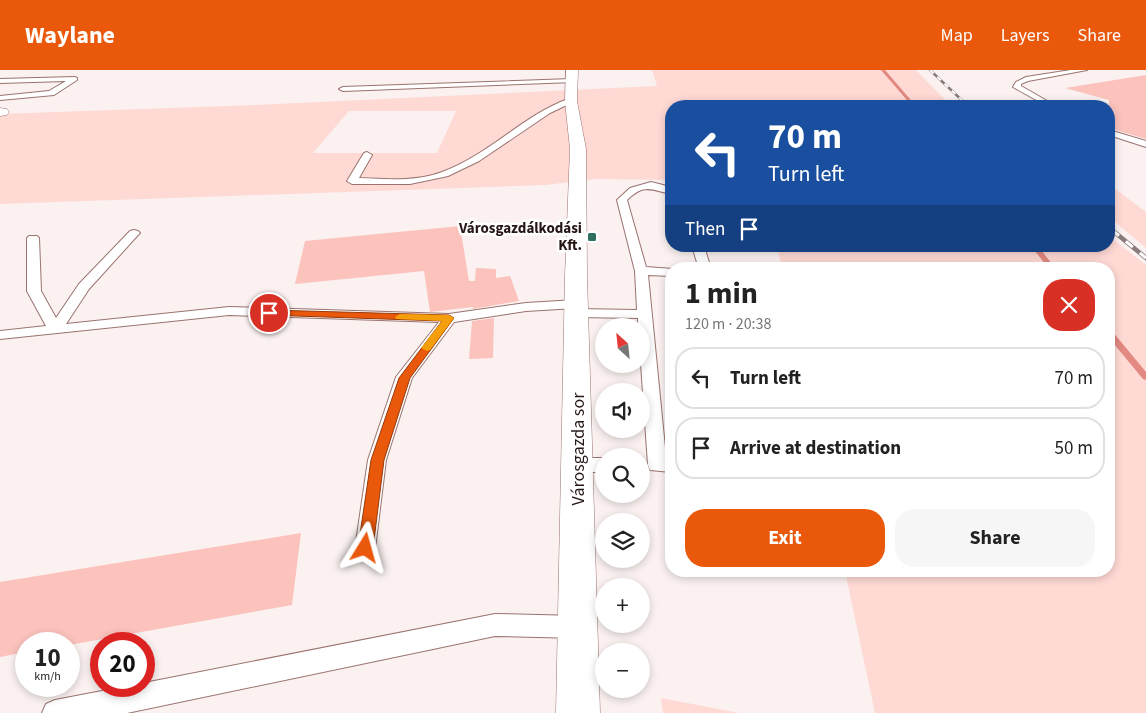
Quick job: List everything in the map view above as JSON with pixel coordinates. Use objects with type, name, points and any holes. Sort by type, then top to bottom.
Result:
[{"type":"street","name":"Városgazda sor","points":[[572,75],[571,101],[578,148],[576,309],[591,465],[578,628],[578,713]]},
{"type":"lane","points":[[1040,100],[1017,87],[1018,83],[1026,79],[1084,70]]},
{"type":"lane","points":[[343,89],[572,75]]},
{"type":"lane","points":[[0,80],[75,79],[51,94],[1,107]]},
{"type":"lane","points":[[367,155],[352,181],[428,179],[444,174],[478,158],[546,111],[571,101]]},
{"type":"lane","points":[[1115,134],[1146,144]]},
{"type":"lane","points":[[657,465],[640,271],[622,200],[632,188],[641,186],[665,188]]},
{"type":"lane","points":[[55,330],[84,287],[134,233]]},
{"type":"lane","points":[[33,238],[34,291],[55,330]]},
{"type":"lane","points":[[640,271],[665,272]]},
{"type":"lane","points":[[0,335],[229,311],[449,318],[526,307],[644,314]]},
{"type":"lane","points":[[365,548],[377,460],[404,378],[449,318]]},
{"type":"lane","points":[[55,713],[116,707],[495,625],[578,628]]},
{"type":"shaded area","points":[[652,70],[916,70],[945,100],[665,100],[665,180],[595,179],[545,185],[0,204],[0,114],[256,105],[657,86]],"holes":[[[349,111],[456,111],[437,153],[313,153]]]},
{"type":"shaded area","points":[[1115,189],[1146,212],[1146,248],[1115,222]]},
{"type":"shaded area","points":[[1115,241],[1146,265],[1146,713],[875,713],[846,577],[1115,577],[1115,262],[780,262],[778,252],[1115,252]]},
{"type":"shaded area","points":[[661,698],[739,713],[663,713]]},
{"type":"building","points":[[1146,75],[1146,139],[1115,130],[1115,100],[1065,88]]},
{"type":"building","points":[[460,226],[469,281],[475,281],[476,268],[496,269],[496,278],[510,276],[519,301],[473,309],[473,307],[430,312],[424,271],[295,284],[305,241]]},
{"type":"building","points":[[494,318],[493,358],[469,359],[472,321]]},
{"type":"building","points":[[301,533],[292,605],[141,632],[90,632],[90,641],[80,643],[80,632],[15,632],[15,654],[0,657],[0,582]]},
{"type":"waterway","points":[[883,70],[909,100]]},
{"type":"waterway","points":[[1039,252],[1047,262]]},
{"type":"waterway","points":[[1115,340],[1146,377]]},
{"type":"railway","points":[[930,70],[962,100]]},
{"type":"railway","points":[[1115,232],[1146,258]]},
{"type":"slow traffic","points":[[400,317],[449,318],[427,348]]},
{"type":"place","name":"Városgazdálkodási Kft.","points":[[592,237]]},
{"type":"route","points":[[269,313],[449,318],[404,378],[377,460],[365,548]]}]
